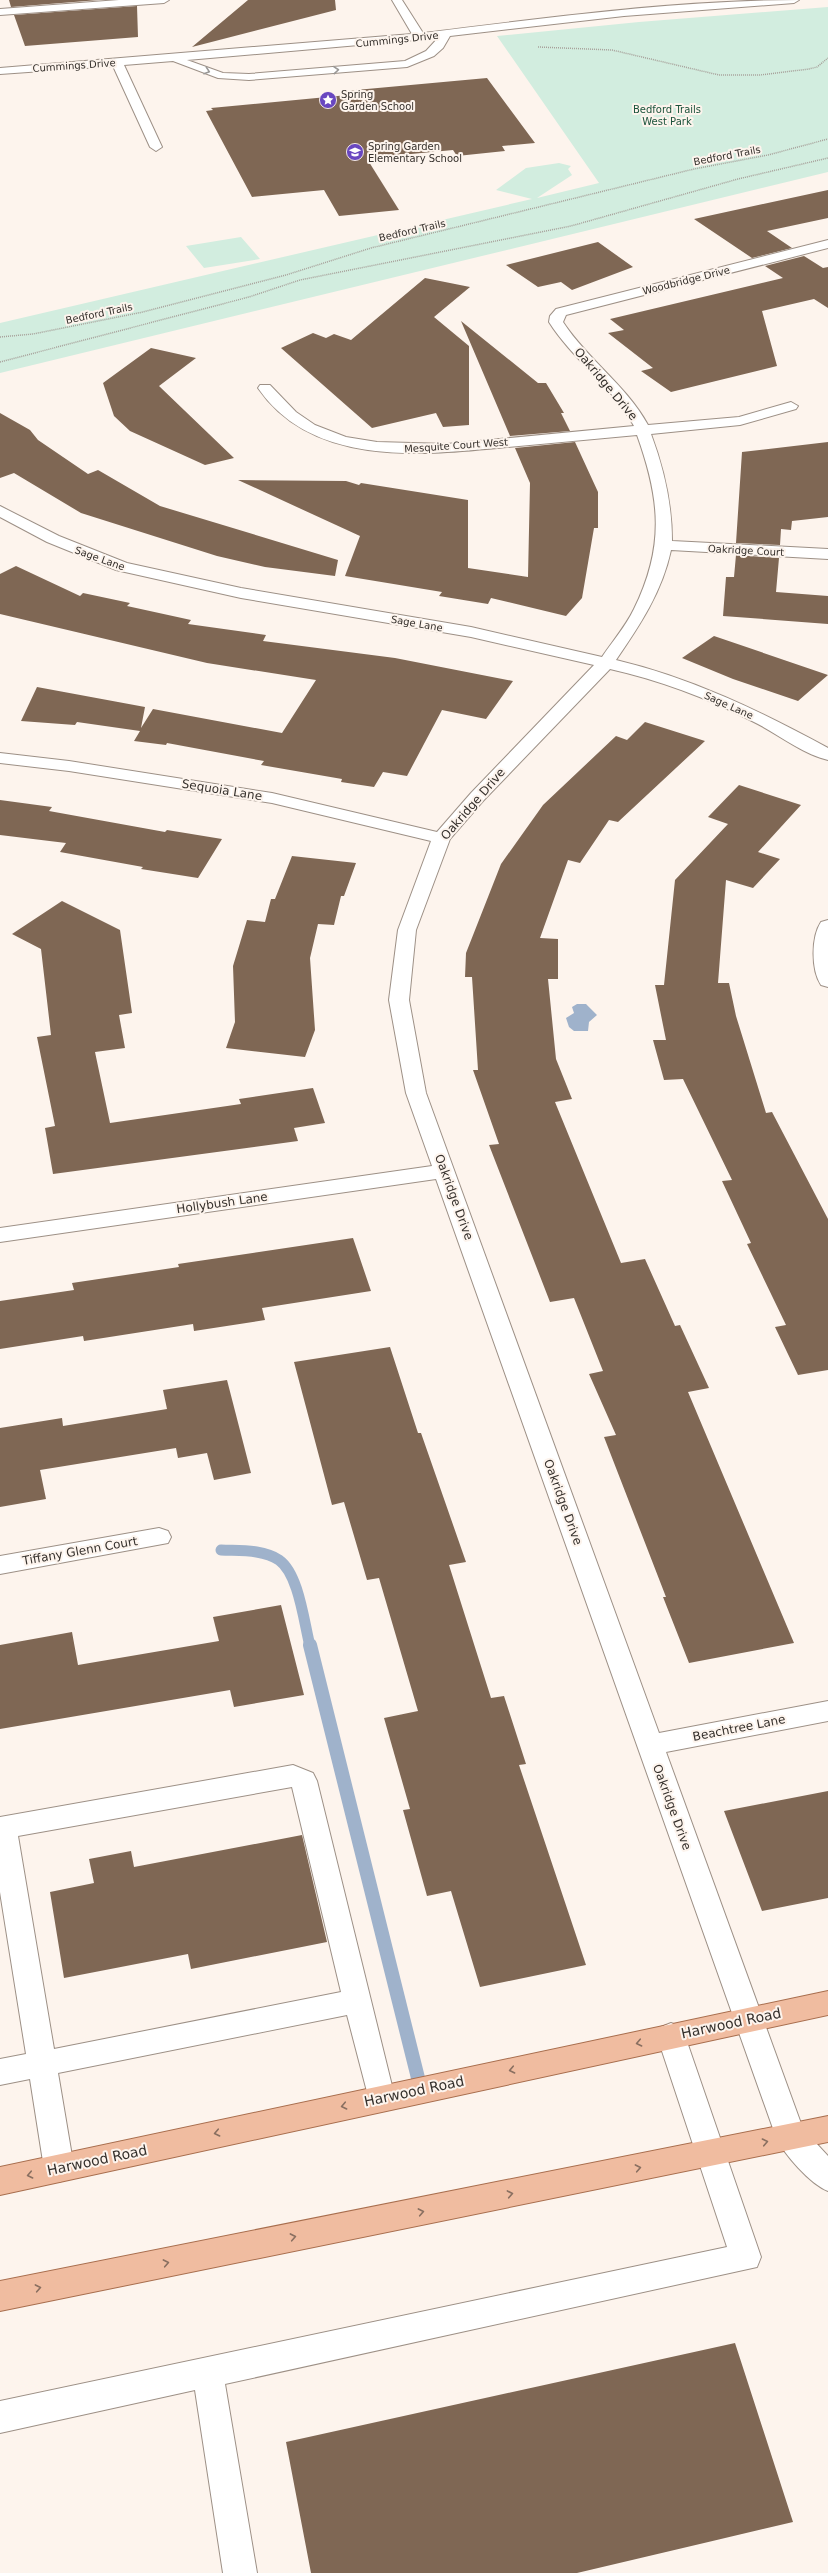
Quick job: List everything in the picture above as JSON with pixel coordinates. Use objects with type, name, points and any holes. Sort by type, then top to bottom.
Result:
[{"type":"main road","name":"Harwood Road","points":[[0,2181],[380,2098],[828,2003]]},
{"type":"main road","points":[[0,2296],[828,2129]]},
{"type":"street","points":[[0,12],[164,0]]},
{"type":"street","points":[[397,0],[420,37]]},
{"type":"street","name":"Cummings Drive","points":[[0,71],[420,37],[624,13],[750,2],[794,0]]},
{"type":"street","points":[[170,58],[222,76],[399,65],[407,64],[431,54],[441,44],[445,34]]},
{"type":"street","points":[[117,62],[156,147]]},
{"type":"street","name":"Woodbridge Drive","points":[[559,326],[556,322],[557,316],[561,312],[828,244]]},
{"type":"street","name":"Oakridge Drive","points":[[559,326],[630,410],[642,428],[654,461],[664,512],[664,545],[660,564],[642,610],[606,663],[477,797],[441,838],[407,930],[399,1000],[416,1093],[791,2137]]},
{"type":"street","name":"Mesquite Court West","points":[[264,388],[295,419],[310,428],[330,436],[374,446],[406,449],[447,448],[642,428],[740,421],[791,406]]},
{"type":"street","name":"Sage Lane","points":[[0,511],[53,539],[122,567],[241,593],[470,632],[649,673],[698,691],[758,717],[828,754]]},
{"type":"street","name":"Oakridge Court","points":[[664,545],[828,554]]},
{"type":"street","name":"Sequoia Lane","points":[[0,758],[69,766],[272,798],[441,838]]},
{"type":"street","points":[[828,926],[823,953],[828,981]]},
{"type":"street","name":"Hollybush Lane","points":[[0,1234],[445,1171]]},
{"type":"street","name":"Tiffany Glenn Court","points":[[0,1565],[159,1537]]},
{"type":"street","name":"Beachtree Lane","points":[[649,1745],[828,1711]]},
{"type":"street","points":[[59,2168],[2,1828],[293,1776],[304,1781],[380,2098]]},
{"type":"street","points":[[0,2072],[357,2001]]},
{"type":"street","points":[[0,2417],[746,2257],[671,2036]]},
{"type":"street","points":[[791,2137],[828,2177]]},
{"type":"street","points":[[208,2373],[240,2573]]},
{"type":"path","points":[[537,48],[575,47],[612,50],[707,73],[738,76],[808,69],[817,67],[828,58]]},
{"type":"path","name":"Bedford Trails","points":[[0,337],[33,334],[143,312],[286,276],[371,248],[694,169],[768,155],[828,139]]},
{"type":"path","points":[[0,362],[249,297],[300,280],[349,269],[571,226],[738,179],[828,158]]},
{"type":"green space","name":"Bedford Trails West Park","points":[[828,7],[828,172],[0,373],[0,323],[532,199],[496,190],[526,168],[559,163],[571,166],[568,169],[572,175],[537,198],[599,183],[497,36],[639,22]]},
{"type":"green space","points":[[241,237],[260,259],[204,268],[186,246]]},
{"type":"water","points":[[577,1004],[586,1004],[597,1015],[589,1022],[588,1031],[574,1031],[569,1027],[566,1018],[574,1013],[572,1007]]},
{"type":"building","points":[[9,0],[99,0],[11,7]]},
{"type":"building","points":[[248,0],[335,0],[336,10],[192,47]]},
{"type":"building","points":[[137,6],[138,37],[25,46],[14,15]]},
{"type":"building","points":[[487,78],[535,143],[502,146],[505,151],[457,156],[453,150],[390,156],[392,160],[369,162],[399,210],[339,216],[324,190],[252,197],[206,111],[213,110],[211,108],[348,95],[345,91]]},
{"type":"building","points":[[828,190],[828,218],[767,231],[792,248],[752,258],[694,219]]},
{"type":"building","points":[[598,242],[633,267],[572,290],[561,282],[538,287],[506,265]]},
{"type":"building","points":[[804,256],[823,268],[828,267],[828,308],[814,299],[762,311],[777,366],[671,392],[641,371],[653,368],[608,333],[624,330],[610,319],[783,278],[765,266]]},
{"type":"building","points":[[425,278],[470,287],[434,317],[469,346],[469,425],[443,427],[436,413],[372,428],[281,348],[313,333],[326,338],[334,334],[351,340]]},
{"type":"building","points":[[461,321],[538,383],[546,383],[564,413],[561,413],[570,431],[510,436]]},
{"type":"building","points":[[151,348],[196,358],[159,386],[234,458],[205,465],[130,431],[114,416],[103,383]]},
{"type":"building","points":[[0,413],[30,430],[38,440],[88,474],[98,470],[160,506],[338,560],[335,576],[265,567],[217,556],[81,513],[14,473],[0,478]]},
{"type":"building","points":[[575,442],[598,492],[598,528],[594,528],[582,598],[566,616],[491,598],[488,604],[439,596],[442,592],[345,576],[360,536],[238,480],[346,481],[359,485],[361,483],[468,500],[468,568],[528,577],[530,483],[515,448]]},
{"type":"building","points":[[828,442],[828,517],[792,521],[791,530],[781,529],[780,545],[736,543],[742,452]]},
{"type":"building","points":[[736,555],[779,558],[776,592],[828,596],[828,624],[723,616],[726,577],[734,577]]},
{"type":"building","points":[[16,566],[80,596],[83,593],[130,603],[127,606],[191,620],[188,624],[266,635],[263,641],[395,658],[513,681],[486,719],[442,710],[407,776],[383,772],[374,787],[341,782],[342,779],[261,765],[264,761],[167,743],[166,745],[134,741],[140,731],[77,722],[75,725],[21,721],[37,687],[145,707],[141,728],[153,709],[282,733],[316,680],[207,663],[0,614],[0,574]]},
{"type":"building","points":[[714,636],[828,675],[798,701],[733,679],[682,658]]},
{"type":"building","points":[[645,722],[705,741],[618,822],[609,820],[580,863],[568,860],[540,938],[558,939],[558,979],[548,979],[556,1059],[572,1099],[555,1102],[621,1263],[645,1259],[675,1326],[680,1325],[709,1388],[688,1392],[794,1643],[689,1663],[663,1597],[666,1597],[604,1437],[616,1435],[589,1374],[603,1371],[574,1298],[550,1302],[489,1145],[499,1144],[473,1070],[478,1070],[472,977],[465,977],[466,953],[501,864],[543,805],[616,736],[627,740]]},
{"type":"building","points":[[739,785],[801,805],[758,852],[780,859],[753,888],[726,880],[718,983],[729,983],[736,1016],[766,1113],[772,1112],[828,1219],[828,1370],[798,1375],[775,1327],[786,1325],[747,1244],[751,1243],[722,1181],[732,1180],[683,1079],[664,1080],[653,1040],[666,1040],[655,985],[664,985],[675,880],[728,824],[708,817]]},
{"type":"building","points":[[0,800],[52,807],[49,811],[165,832],[167,830],[222,839],[198,878],[141,869],[143,867],[60,852],[66,843],[0,835]]},
{"type":"building","points":[[292,856],[356,863],[344,896],[341,896],[334,925],[318,924],[310,958],[315,1030],[305,1057],[226,1048],[235,1022],[233,966],[247,920],[265,922],[271,899],[275,899]]},
{"type":"building","points":[[62,901],[120,930],[132,1013],[119,1015],[125,1048],[95,1052],[110,1123],[241,1104],[239,1099],[313,1088],[325,1123],[294,1128],[298,1141],[53,1174],[45,1128],[55,1126],[37,1037],[51,1035],[41,949],[12,934]]},
{"type":"building","points":[[353,1238],[371,1291],[262,1308],[265,1320],[194,1331],[193,1324],[84,1341],[83,1336],[0,1349],[0,1301],[74,1290],[72,1283],[179,1267],[178,1264]]},
{"type":"building","points":[[390,1347],[418,1433],[421,1433],[466,1562],[449,1565],[491,1698],[504,1696],[526,1764],[519,1765],[586,1965],[480,1987],[451,1891],[427,1896],[403,1810],[410,1809],[384,1718],[418,1711],[379,1578],[367,1580],[344,1502],[332,1505],[294,1362]]},
{"type":"building","points":[[227,1380],[251,1473],[214,1480],[207,1453],[178,1458],[176,1448],[40,1470],[46,1499],[0,1507],[0,1428],[62,1418],[63,1426],[167,1409],[163,1390]]},
{"type":"building","points":[[281,1605],[304,1695],[234,1707],[230,1690],[0,1729],[0,1645],[72,1632],[78,1665],[219,1641],[213,1617]]},
{"type":"building","points":[[828,1791],[828,1898],[762,1911],[724,1811]]},
{"type":"building","points":[[302,1835],[327,1942],[191,1969],[188,1954],[64,1978],[50,1892],[94,1883],[89,1859],[131,1851],[134,1867]]},
{"type":"building","points":[[735,2343],[793,2522],[577,2573],[311,2573],[286,2442]]},
{"type":"waterway","points":[[221,1550],[251,1551],[266,1554],[273,1556],[286,1567],[296,1587],[300,1600],[310,1646]]},
{"type":"waterway","points":[[310,1645],[421,2090]]},
{"type":"place","name":"Spring Garden School","points":[[328,100]]},
{"type":"place","name":"Spring Garden Elementary School","points":[[355,152]]}]
